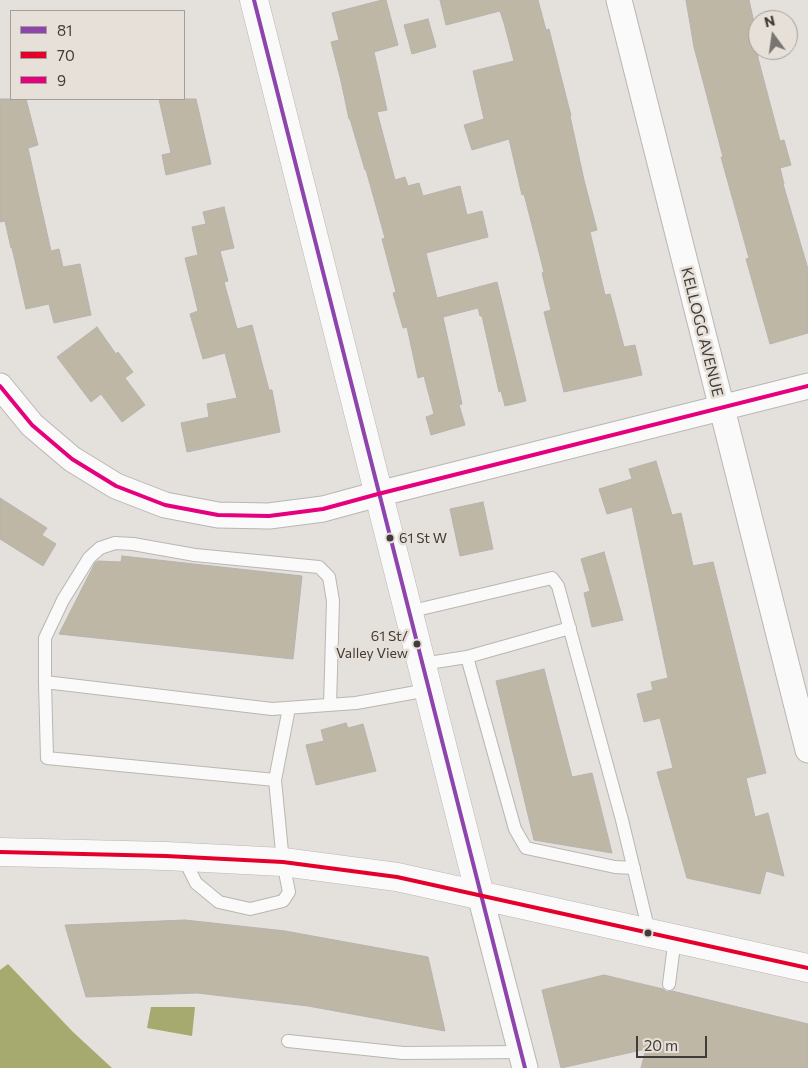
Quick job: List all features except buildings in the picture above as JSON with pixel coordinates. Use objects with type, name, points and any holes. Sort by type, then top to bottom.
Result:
[{"type":"street","points":[[254,0],[523,1060]]},
{"type":"street","name":"KELLOGG AVENUE","points":[[619,0],[808,750]]},
{"type":"street","points":[[0,386],[32,425],[72,459],[116,486],[165,505],[218,515],[269,516],[323,509],[808,386]]},
{"type":"street","points":[[0,852],[282,862],[397,877],[808,968]]},
{"type":"lane","points":[[275,780],[47,758],[45,638],[63,600],[89,558],[100,548],[115,543],[133,544],[196,555],[320,567],[329,577],[332,601],[330,705]]},
{"type":"lane","points":[[408,612],[552,578],[558,586],[634,868],[662,935],[669,984]]},
{"type":"lane","points":[[46,682],[272,709],[356,703],[425,677],[467,657],[570,628]]},
{"type":"lane","points":[[467,657],[515,829],[526,848],[615,867],[634,868]]},
{"type":"lane","points":[[183,857],[196,883],[219,902],[250,909],[283,901],[289,892],[282,862],[275,780],[289,708]]},
{"type":"lane","points":[[288,1042],[403,1053],[523,1060]]},
{"type":"shaded area","points":[[8,964],[73,1032],[112,1068],[0,1068],[0,970]]},
{"type":"shaded area","points":[[151,1007],[195,1007],[192,1036],[147,1028]]},
{"type":"transit line","name":"81","points":[[254,0],[525,1068]]},
{"type":"transit line","name":"9","points":[[0,386],[32,425],[72,459],[116,486],[165,505],[218,515],[269,516],[323,509],[808,386]]},
{"type":"transit line","name":"70","points":[[0,852],[166,856],[283,862],[397,877],[808,968]]},
{"type":"place","name":"61 St W","points":[[390,538]]},
{"type":"place","name":"61 St/ Valley View","points":[[417,644]]}]
